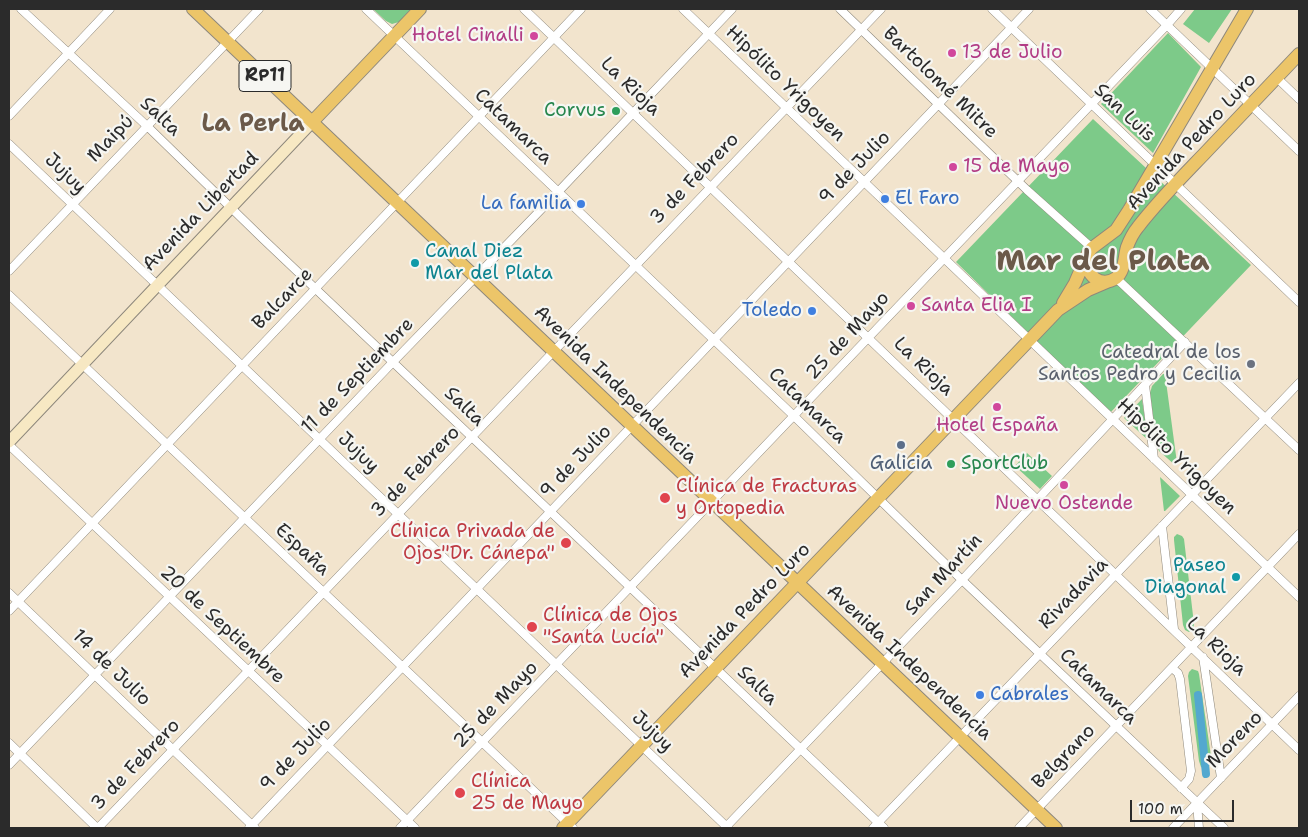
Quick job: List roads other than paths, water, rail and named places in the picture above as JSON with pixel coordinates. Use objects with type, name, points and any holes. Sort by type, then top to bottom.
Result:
[{"type":"main road","name":"Avenida Independencia","points":[[193,9],[398,202],[631,427],[1056,828]]},
{"type":"main road","name":"Avenida Libertad","points":[[9,443],[420,9]]},
{"type":"main road","points":[[1091,251],[1107,243],[1114,246],[1119,250],[1124,262],[1123,268],[1112,280],[1095,279],[1090,275],[1086,264],[1091,251],[1116,230],[1129,210],[1247,9]]},
{"type":"main road","name":"Avenida Pedro Luro","points":[[1124,262],[1129,242],[1140,224],[1299,54]]},
{"type":"main road","points":[[1129,210],[1127,219],[1129,224],[1135,226],[1140,224]]},
{"type":"main road","name":"Avenida Pedro Luro","points":[[568,827],[642,746],[1058,310],[1075,283],[1091,251]]},
{"type":"main road","name":"Avenida Pedro Luro","points":[[1058,310],[1088,290],[1112,280]]},
{"type":"street","name":"Salta","points":[[21,9],[147,126],[550,512],[801,749],[878,826]]},
{"type":"street","points":[[9,116],[110,9]]},
{"type":"street","name":"Maipú","points":[[9,271],[258,9]]},
{"type":"street","name":"Catamarca","points":[[366,9],[795,416],[1039,654],[1224,828]]},
{"type":"street","name":"La Rioja","points":[[524,9],[1273,723],[1299,750]]},
{"type":"street","name":"Balcarce","points":[[9,611],[581,9]]},
{"type":"street","name":"Hipólito Yrigoyen","points":[[683,9],[1299,598]]},
{"type":"street","name":"11 de Septiembre","points":[[9,765],[732,9]]},
{"type":"street","name":"Bartolomé Mitre","points":[[840,9],[1091,251]]},
{"type":"street","name":"3 de Febrero","points":[[98,828],[881,9]]},
{"type":"street","name":"San Luis","points":[[992,9],[1299,302]]},
{"type":"street","name":"9 de Julio","points":[[252,827],[1029,9]]},
{"type":"street","points":[[1150,9],[1299,151]]},
{"type":"street","name":"25 de Mayo","points":[[400,828],[1168,25],[1181,9]]},
{"type":"street","points":[[1277,78],[1299,99]]},
{"type":"street","name":"Jujuy","points":[[9,144],[727,828]]},
{"type":"street","points":[[1112,280],[1185,342],[1299,450]]},
{"type":"street","name":"España","points":[[9,294],[166,445],[483,742],[568,827]]},
{"type":"street","name":"San Martín","points":[[727,828],[1185,342]]},
{"type":"street","name":"Rivadavia","points":[[878,826],[960,737],[1299,383]]},
{"type":"street","points":[[1145,385],[1154,459]]},
{"type":"street","name":"20 de Septiembre","points":[[9,443],[91,524],[415,828]]},
{"type":"street","points":[[1162,526],[1174,629]]},
{"type":"street","name":"Belgrano","points":[[1019,828],[1299,534]]},
{"type":"street","name":"14 de Julio","points":[[9,593],[252,827]]},
{"type":"street","points":[[1203,657],[1221,778]]},
{"type":"street","points":[[1172,668],[1178,673],[1180,679],[1191,771],[1189,779],[1181,788]]},
{"type":"street","name":"Moreno","points":[[1173,828],[1299,696]]},
{"type":"street","points":[[9,743],[98,828]]},
{"type":"street","points":[[1197,803],[1199,828]]},
{"type":"waterway","points":[[1198,695],[1206,774]]},
{"type":"place","name":"Hotel Cinalli","points":[[534,36]]},
{"type":"place","name":"13 de Julio","points":[[952,53]]},
{"type":"place","name":"Corvus","points":[[616,111]]},
{"type":"place","name":"15 de Mayo","points":[[953,167]]},
{"type":"place","name":"El Faro","points":[[885,199]]},
{"type":"place","name":"La familia","points":[[581,204]]},
{"type":"place","name":"Canal Diez Mar del Plata","points":[[415,263]]},
{"type":"place","name":"Santa Elia I","points":[[911,306]]},
{"type":"place","name":"Toledo","points":[[812,311]]},
{"type":"place","name":"Catedral de los Santos Pedro y Cecilia","points":[[1251,364]]},
{"type":"place","name":"Hotel España","points":[[997,407]]},
{"type":"place","name":"Galicia","points":[[901,445]]},
{"type":"place","name":"SportClub","points":[[951,464]]},
{"type":"place","name":"Nuevo Ostende","points":[[1064,485]]},
{"type":"place","name":"Clínica de Fracturas y Ortopedia","points":[[665,498]]},
{"type":"place","name":"Clínica Privada de Ojos\"Dr. Cánepa\"","points":[[566,543]]},
{"type":"place","name":"Paseo Diagonal","points":[[1236,577]]},
{"type":"place","name":"Clínica de Ojos \"Santa Lucía\"","points":[[532,627]]},
{"type":"place","name":"Cabrales","points":[[980,695]]},
{"type":"place","name":"Clínica 25 de Mayo","points":[[460,793]]},
{"type":"district","name":"La Perla","points":[[253,125]]},
{"type":"district","name":"Mar del Plata","points":[[1103,262]]}]
